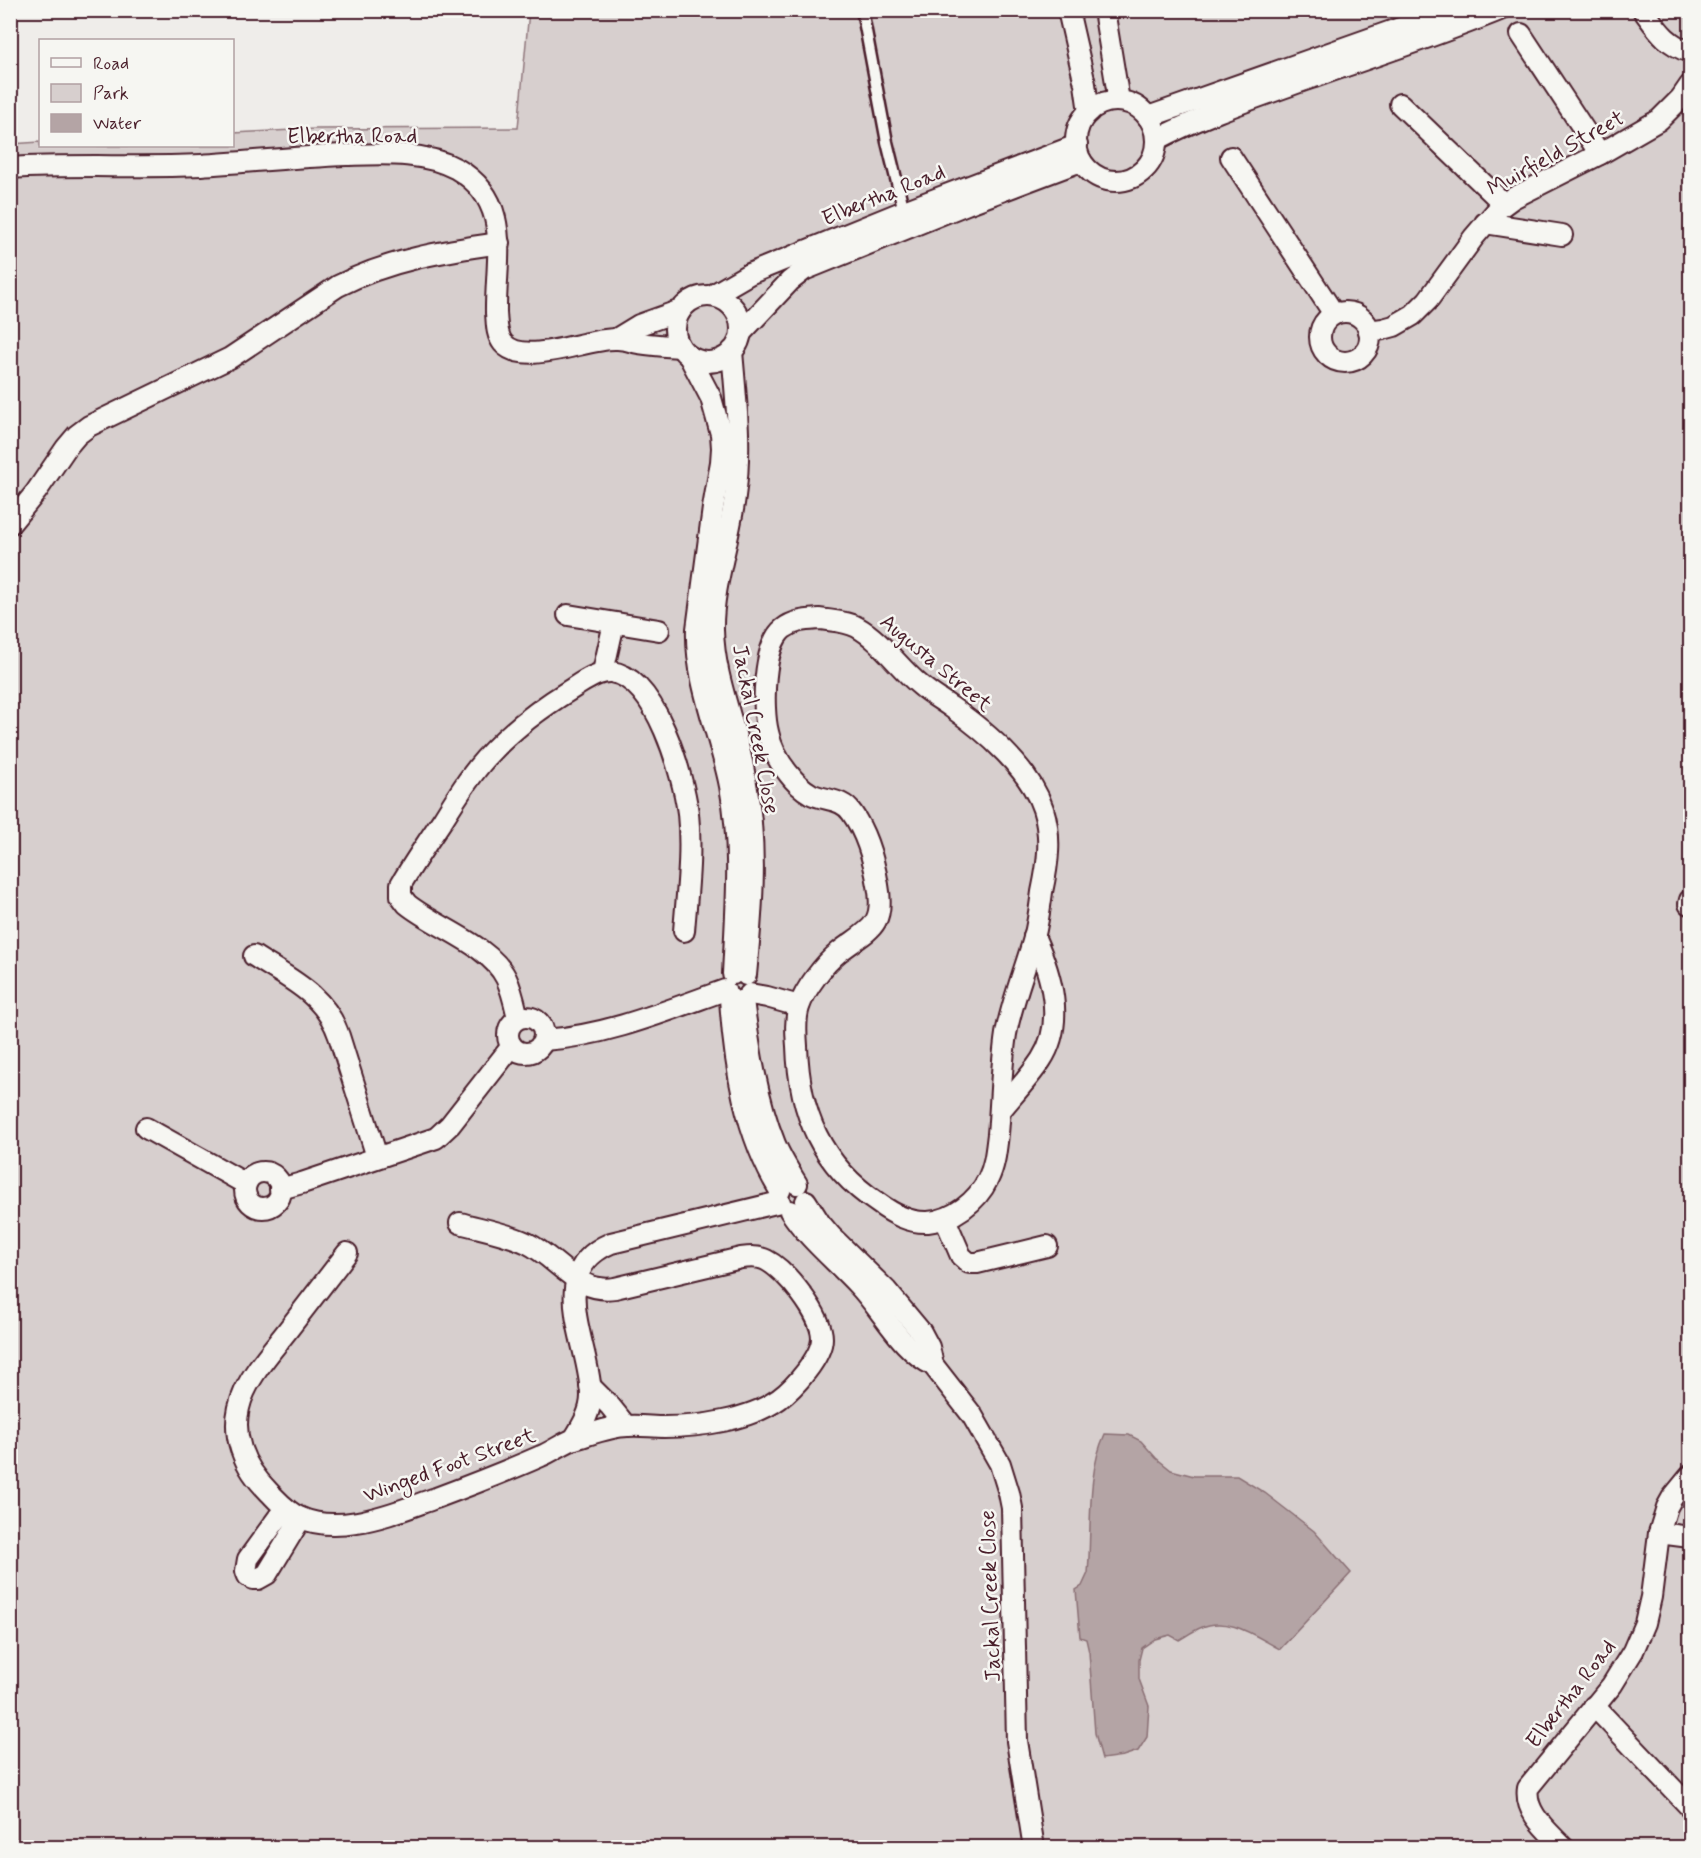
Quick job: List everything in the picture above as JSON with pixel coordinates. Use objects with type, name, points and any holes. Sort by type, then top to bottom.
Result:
[{"type":"street","points":[[1068,10],[1089,112]]},
{"type":"street","points":[[1104,10],[1119,101]]},
{"type":"street","points":[[1148,117],[1443,17],[1500,10]]},
{"type":"street","points":[[1643,10],[1667,40],[1690,52]]},
{"type":"street","points":[[1156,140],[1191,123],[1275,91],[1443,17]]},
{"type":"street","points":[[1521,34],[1600,154]]},
{"type":"street","name":"Muirfield Street","points":[[1369,331],[1394,326],[1413,315],[1428,300],[1485,223],[1504,204],[1659,120],[1681,98],[1690,85]]},
{"type":"street","points":[[1119,101],[1140,109],[1148,117],[1154,127],[1155,154],[1139,175],[1114,182],[1101,179],[1090,172],[1079,153],[1077,135],[1081,123],[1089,112],[1108,102],[1119,101]]},
{"type":"street","points":[[1400,104],[1504,204]]},
{"type":"street","name":"Elbertha Road","points":[[711,296],[749,274],[904,211],[1079,153]]},
{"type":"street","name":"Elbertha Road","points":[[741,333],[790,281],[804,270],[967,204],[1079,153]]},
{"type":"street","name":"Elbertha Road","points":[[10,168],[202,165],[306,157],[409,155],[445,163],[470,178],[481,190],[495,215],[499,243],[497,327],[499,336],[509,348],[526,352],[616,339],[685,352]]},
{"type":"street","points":[[1231,157],[1334,314]]},
{"type":"street","points":[[1485,223],[1562,235]]},
{"type":"street","points":[[10,524],[77,435],[100,419],[230,358],[338,286],[356,277],[384,266],[419,257],[499,243]]},
{"type":"street","points":[[711,296],[730,304],[740,322],[741,333],[738,342],[725,357],[707,362],[698,361],[685,352],[676,338],[676,319],[689,302],[699,297],[711,296]]},
{"type":"street","name":"Elbertha Road","points":[[616,339],[645,322],[681,310]]},
{"type":"street","points":[[1352,313],[1365,323],[1369,331],[1366,350],[1352,361],[1343,362],[1334,359],[1326,354],[1321,346],[1322,327],[1334,314],[1352,313]]},
{"type":"street","name":"Jackal Creek Close","points":[[732,351],[739,436],[738,472],[715,604],[713,628],[717,665],[744,770],[754,848],[753,904],[738,989]]},
{"type":"street","name":"Jackal Creek Close","points":[[685,352],[711,398],[717,415],[721,441],[721,462],[696,646],[725,761],[734,817],[738,860],[738,989],[766,1118],[782,1160],[791,1198],[878,1280],[914,1324],[929,1347],[933,1365],[972,1415],[1000,1464],[1006,1480],[1012,1508],[1017,1741],[1034,1848]]},
{"type":"street","points":[[568,615],[659,630]]},
{"type":"street","name":"Augusta Street","points":[[820,619],[846,622],[871,637],[919,685],[972,723],[998,746],[1023,772],[1036,791],[1048,828],[1049,848],[1034,936],[1007,1030],[996,1151],[991,1174],[986,1184],[968,1206],[945,1219],[927,1222],[913,1221],[895,1214],[860,1190],[832,1162],[813,1129],[802,1087],[797,1059],[796,1021],[799,1006],[830,960],[870,930],[880,907],[874,867],[862,832],[853,815],[842,803],[819,797],[801,787],[780,762],[767,730],[766,678],[771,647],[776,636],[794,623],[820,619]]},
{"type":"street","points":[[603,672],[614,622]]},
{"type":"street","points":[[518,1018],[510,987],[502,971],[477,948],[407,904],[401,896],[401,884],[471,776],[495,748],[563,695],[603,672],[627,677],[646,695],[670,744],[677,765],[688,813],[684,931]]},
{"type":"street","name":"Augusta Street","points":[[1000,1110],[1042,1058],[1053,1027],[1054,1002],[1050,980],[1034,936]]},
{"type":"street","points":[[254,956],[313,995],[332,1017],[377,1157]]},
{"type":"street","points":[[544,1040],[576,1037],[612,1028],[738,989],[799,1006]]},
{"type":"street","points":[[518,1018],[535,1018],[541,1024],[544,1040],[538,1050],[527,1053],[516,1050],[512,1046],[508,1030],[518,1018]]},
{"type":"street","points":[[280,1189],[431,1140],[440,1135],[512,1046]]},
{"type":"street","points":[[146,1128],[246,1184]]},
{"type":"street","points":[[255,1173],[270,1174],[276,1178],[280,1189],[279,1197],[271,1206],[259,1208],[246,1196],[246,1184],[255,1173]]},
{"type":"street","points":[[574,1439],[588,1414],[591,1397],[574,1305],[575,1284],[587,1258],[611,1243],[791,1198]]},
{"type":"street","points":[[945,1219],[961,1256],[969,1263],[1047,1246]]},
{"type":"street","name":"Winged Foot Street","points":[[347,1253],[262,1362],[239,1403],[236,1424],[238,1440],[251,1473],[293,1513],[333,1524],[373,1519],[447,1494],[544,1456],[574,1439],[626,1426],[666,1427],[705,1424],[765,1408],[788,1391],[814,1360],[821,1346],[819,1325],[813,1312],[791,1282],[773,1264],[758,1258],[748,1257],[608,1289],[594,1288],[577,1280],[524,1241],[459,1223]]},
{"type":"street","points":[[590,1386],[626,1426]]},
{"type":"street","name":"Elbertha Road","points":[[1564,1848],[1536,1818],[1528,1803],[1527,1791],[1530,1782],[1612,1685],[1633,1651],[1645,1623],[1654,1582],[1659,1533],[1672,1498],[1690,1476]]},
{"type":"street","points":[[1659,1533],[1690,1537]]},
{"type":"street","points":[[1594,1706],[1690,1807]]},
{"type":"lane","points":[[862,10],[885,131],[904,211]]},
{"type":"green space","points":[[529,11],[1690,11],[1690,1847],[11,1848],[11,144],[39,142],[39,147],[234,147],[234,133],[315,129],[518,128]]},
{"type":"water","points":[[1105,1434],[1129,1435],[1141,1441],[1171,1470],[1194,1476],[1237,1476],[1265,1493],[1314,1531],[1351,1573],[1280,1649],[1251,1633],[1221,1624],[1200,1628],[1179,1640],[1170,1635],[1155,1639],[1142,1648],[1139,1660],[1139,1679],[1149,1706],[1147,1737],[1138,1751],[1102,1759],[1095,1733],[1089,1652],[1086,1639],[1080,1637],[1076,1590],[1082,1586],[1088,1573],[1092,1484]]}]
